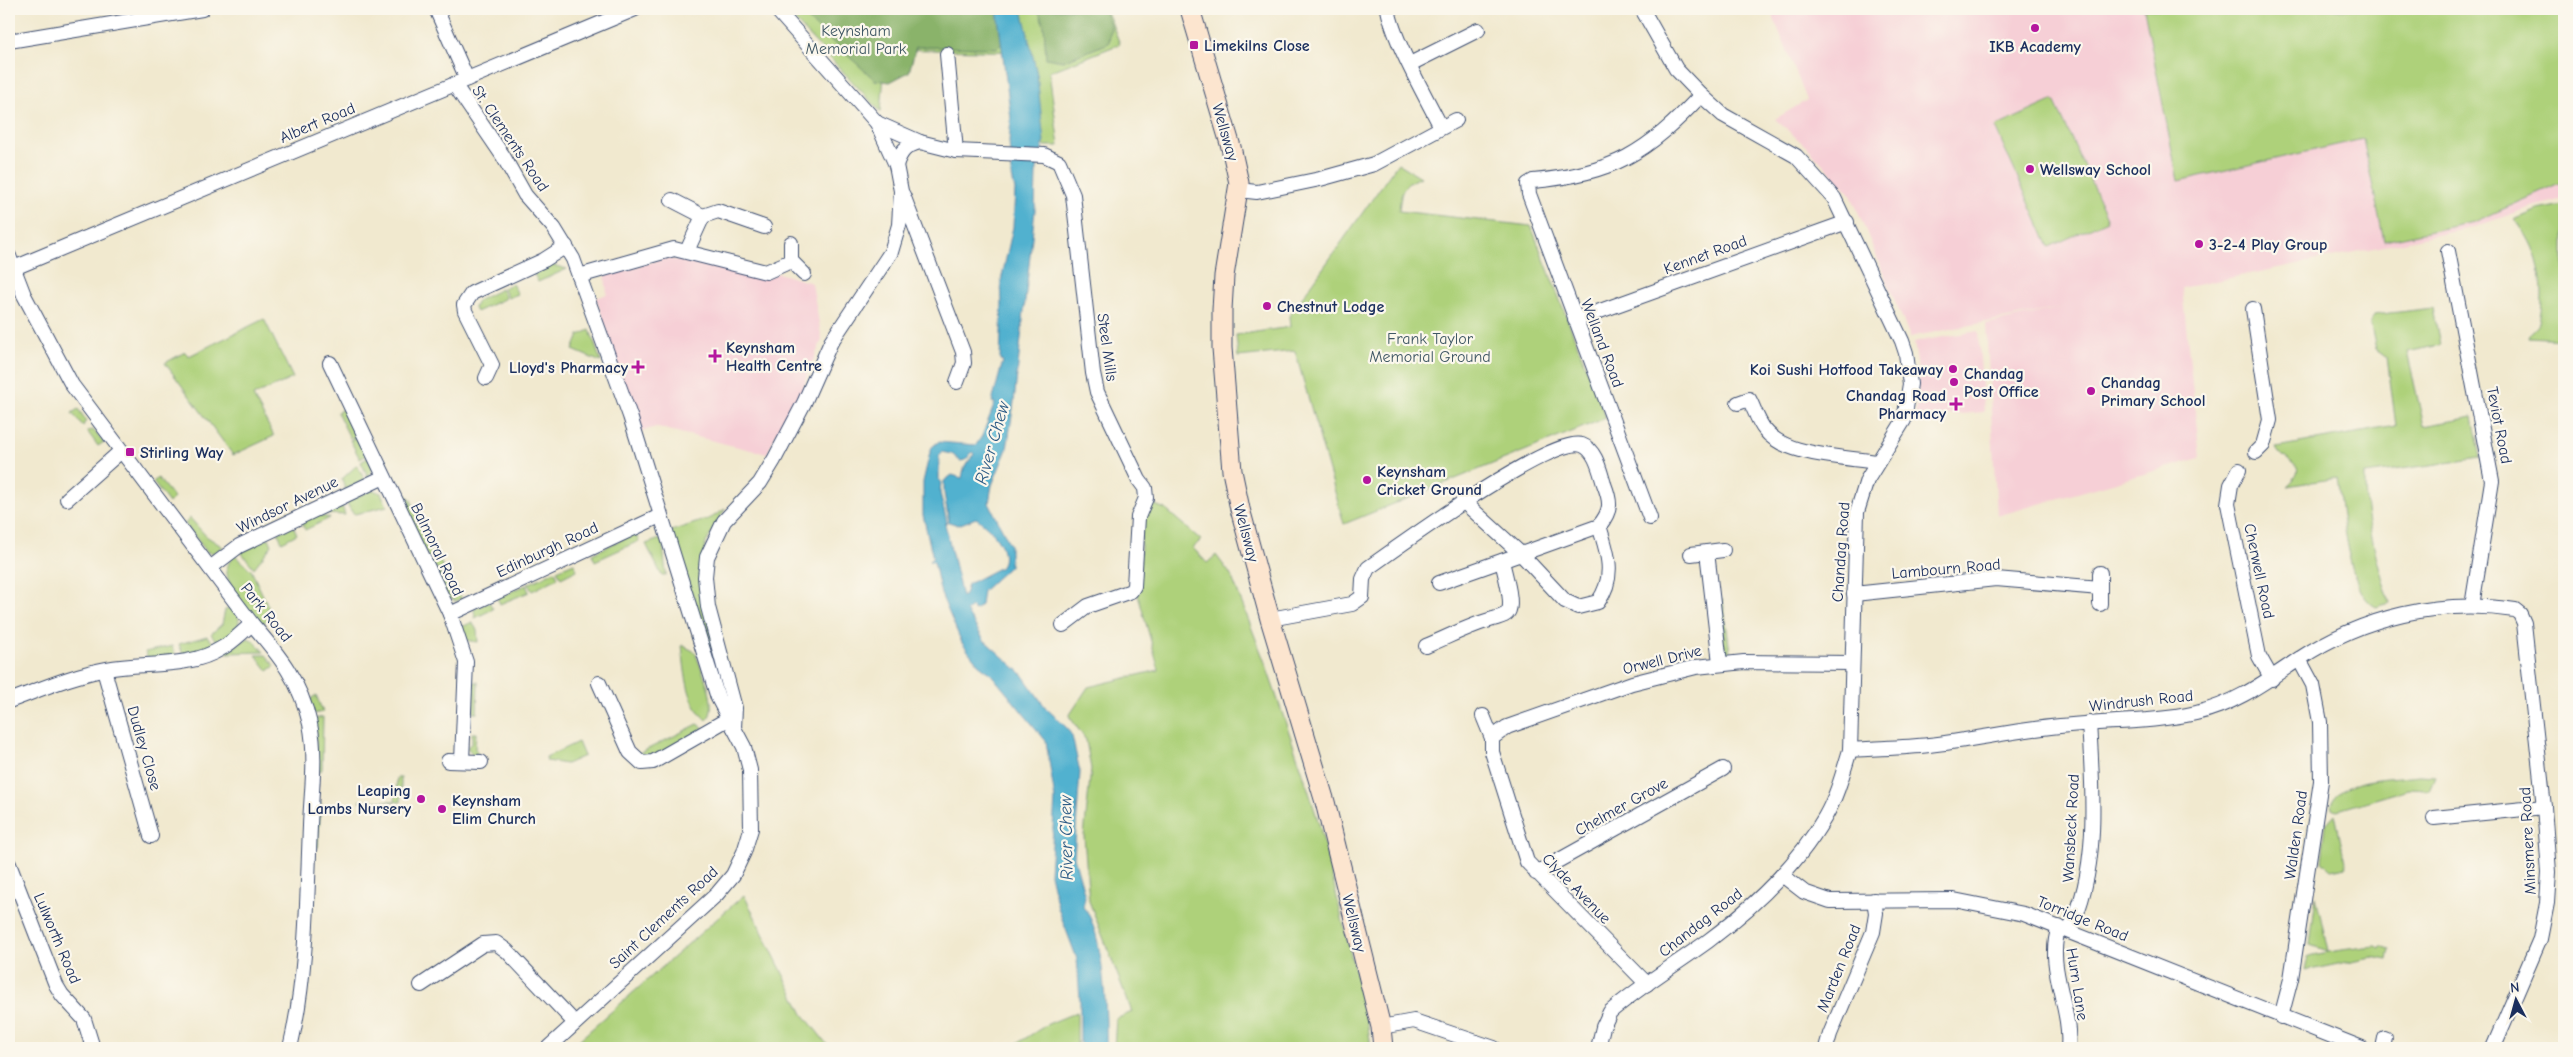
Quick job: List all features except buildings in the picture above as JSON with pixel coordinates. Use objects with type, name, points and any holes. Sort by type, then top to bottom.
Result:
[{"type":"main road","name":"Wellsway","points":[[1190,9],[1236,166],[1238,190],[1224,276],[1222,348],[1232,471],[1240,509],[1270,619],[1325,802],[1383,1040]]},
{"type":"street","points":[[9,41],[202,9]]},
{"type":"street","name":"St. Clements Road","points":[[436,9],[460,82],[525,195],[554,228],[566,246],[579,276],[630,416],[660,516]]},
{"type":"street","name":"Albert Road","points":[[11,262],[460,82],[634,9]]},
{"type":"street","points":[[776,9],[877,123]]},
{"type":"street","points":[[1388,9],[1390,19],[1410,64],[1441,127]]},
{"type":"street","name":"Chandag Road","points":[[1598,1048],[1603,1027],[1610,1012],[1752,905],[1782,875],[1824,818],[1840,783],[1850,750],[1857,512],[1867,480],[1876,462],[1904,420],[1909,398],[1909,369],[1902,341],[1834,198],[1817,176],[1796,156],[1723,115],[1701,95],[1676,68],[1642,9]]},
{"type":"street","points":[[1410,64],[1478,30]]},
{"type":"street","points":[[947,54],[956,151]]},
{"type":"street","name":"Welland Road","points":[[1650,518],[1529,194],[1528,184],[1533,181],[1566,177],[1616,163],[1651,143],[1669,129],[1701,95]]},
{"type":"street","points":[[1238,190],[1257,192],[1320,179],[1374,164],[1456,120]]},
{"type":"street","name":"Steel Mills","points":[[877,123],[920,142],[956,151],[1044,154],[1059,162],[1073,195],[1097,392],[1139,480],[1145,488],[1146,498],[1138,517],[1134,586],[1131,591],[1088,606],[1063,625]]},
{"type":"street","name":"Saint Clements Road","points":[[731,724],[735,708],[708,607],[707,557],[724,521],[760,482],[774,460],[804,403],[831,342],[891,252],[899,225],[902,191],[896,165],[877,123]]},
{"type":"street","points":[[896,165],[900,152],[908,145],[920,142]]},
{"type":"street","points":[[902,191],[963,352],[964,363],[957,382]]},
{"type":"street","points":[[672,200],[703,216],[718,211],[764,227]]},
{"type":"street","points":[[687,252],[703,216]]},
{"type":"street","name":"Kennet Road","points":[[1576,320],[1847,222]]},
{"type":"street","points":[[790,243],[791,261],[804,274]]},
{"type":"street","points":[[486,378],[492,365],[465,311],[467,299],[472,293],[544,260],[566,246]]},
{"type":"street","points":[[579,276],[674,248],[766,272],[791,261]]},
{"type":"street","name":"Teviot Road","points":[[2448,251],[2492,480],[2472,606]]},
{"type":"street","name":"Park Road","points":[[11,262],[24,295],[72,386],[252,624],[284,662],[301,696],[310,725],[312,750],[304,930],[297,1018],[290,1048]]},
{"type":"street","points":[[2253,309],[2270,420],[2263,445],[2256,452]]},
{"type":"street","name":"Balmoral Road","points":[[330,363],[450,614],[466,662],[462,761]]},
{"type":"street","points":[[1749,398],[1765,430],[1778,441],[1795,449],[1876,462]]},
{"type":"street","points":[[1270,619],[1352,604],[1362,597],[1363,579],[1368,568],[1464,502],[1525,465],[1568,445],[1582,445],[1595,458],[1611,501],[1606,517],[1599,526],[1439,583]]},
{"type":"street","points":[[67,499],[121,450]]},
{"type":"street","name":"Cherwell Road","points":[[2239,470],[2230,485],[2228,504],[2260,656],[2272,679]]},
{"type":"street","name":"Windsor Avenue","points":[[210,568],[239,546],[384,477]]},
{"type":"street","points":[[1464,502],[1521,554],[1566,601],[1578,607],[1598,602],[1605,592],[1610,576],[1608,553],[1599,526]]},
{"type":"street","name":"Saint Clements Road","points":[[548,1048],[717,894],[733,875],[751,829],[752,799],[746,754],[718,698],[660,516]]},
{"type":"street","name":"Edinburgh Road","points":[[450,614],[660,516]]},
{"type":"street","points":[[1691,554],[1722,550]]},
{"type":"street","points":[[1707,552],[1720,663]]},
{"type":"street","points":[[1426,646],[1460,633],[1476,623],[1504,616],[1509,611],[1510,603],[1502,561]]},
{"type":"street","points":[[2100,573],[2100,604]]},
{"type":"street","name":"Lambourn Road","points":[[1854,594],[1996,579],[2100,588]]},
{"type":"street","name":"Windrush Road","points":[[1850,750],[1929,745],[2033,729],[2172,718],[2196,713],[2244,696],[2272,679],[2299,659],[2363,625],[2406,613],[2445,607],[2472,606],[2515,610],[2520,614],[2524,624]]},
{"type":"street","points":[[9,701],[63,681],[104,670],[139,664],[193,661],[222,649],[252,624]]},
{"type":"street","name":"Minsmere Road","points":[[2493,1048],[2540,940],[2547,903],[2549,872],[2544,807],[2524,624]]},
{"type":"street","name":"Walden Road","points":[[2281,1017],[2291,979],[2321,781],[2320,722],[2315,694],[2313,685],[2299,659]]},
{"type":"street","name":"Orwell Drive","points":[[1492,738],[1507,727],[1632,683],[1664,674],[1720,663],[1852,663]]},
{"type":"street","name":"Dudley Close","points":[[104,670],[151,836]]},
{"type":"street","points":[[599,682],[630,752],[642,763],[653,762],[731,724]]},
{"type":"street","name":"Clyde Avenue","points":[[1483,716],[1492,738],[1492,752],[1518,841],[1527,862],[1647,984]]},
{"type":"street","name":"Wansbeck Road","points":[[2064,929],[2082,898],[2090,837],[2089,724]]},
{"type":"street","points":[[448,761],[481,762]]},
{"type":"street","name":"Chelmer Grove","points":[[1536,873],[1723,770]]},
{"type":"street","points":[[2434,818],[2544,807]]},
{"type":"street","name":"Lulworth Road","points":[[9,864],[56,985],[62,995],[84,1019],[93,1048]]},
{"type":"street","name":"Torridge Road","points":[[1782,875],[1804,892],[1830,901],[1908,899],[1972,902],[2024,914],[2362,1048]]},
{"type":"street","name":"Marden Road","points":[[1826,1048],[1873,932],[1876,913],[1874,900]]},
{"type":"street","name":"Hurn Lane","points":[[2064,929],[2053,949],[2067,1025],[2068,1048]]},
{"type":"street","points":[[421,985],[483,944],[496,942],[507,951],[575,1023]]},
{"type":"street","points":[[1383,1040],[1414,1022],[1494,1048]]},
{"type":"shaded area","name":"Wellsway School","points":[[1770,9],[2564,9],[2564,199],[2532,207],[2471,228],[2182,288],[2200,458],[1997,516],[1986,324],[2069,306],[1910,337],[1851,195],[1809,149],[1775,119],[1807,100]]},
{"type":"shaded area","name":"Keynsham Health Centre","points":[[665,258],[768,278],[778,273],[812,283],[822,340],[808,372],[796,412],[776,434],[767,454],[656,427],[640,432],[596,298],[607,294],[605,276]]},
{"type":"shaded area","points":[[1978,331],[1984,412],[1915,418],[1919,377],[1914,342]]},
{"type":"green space","name":"Keynsham Memorial Park","points":[[784,9],[1106,9],[1120,44],[1049,72],[1059,146],[1044,146],[1031,52],[886,49],[881,112]]},
{"type":"green space","points":[[796,9],[1006,9],[1009,37],[997,48],[916,47],[909,72],[890,82],[875,80]]},
{"type":"green space","points":[[1038,9],[1104,9],[1111,27],[1109,43],[1063,61],[1046,58],[1044,26]]},
{"type":"green space","points":[[2144,9],[2564,9],[2564,182],[2474,222],[2384,241],[2363,139],[2178,181]]},
{"type":"green space","points":[[2054,100],[2108,220],[2049,247],[1995,127]]},
{"type":"green space","name":"Frank Taylor Memorial Ground","points":[[1398,163],[1421,177],[1410,182],[1404,189],[1399,211],[1531,226],[1606,418],[1344,524],[1295,351],[1238,357],[1236,335],[1290,327],[1289,316]]},
{"type":"green space","points":[[2564,205],[2564,339],[2529,337],[2539,322],[2542,295],[2541,281],[2539,267],[2530,241],[2514,220],[2538,210]]},
{"type":"green space","points":[[552,265],[567,269],[538,282],[534,274]]},
{"type":"green space","points":[[512,284],[518,294],[508,298],[503,288]]},
{"type":"green space","points":[[501,289],[506,298],[476,312],[474,308],[477,301]]},
{"type":"green space","points":[[2433,308],[2440,345],[2407,352],[2424,426],[2473,417],[2481,458],[2365,474],[2369,523],[2390,603],[2376,607],[2366,599],[2358,585],[2352,568],[2347,549],[2337,478],[2287,486],[2297,473],[2297,468],[2276,447],[2396,426],[2387,357],[2376,349],[2370,322],[2374,315]]},
{"type":"green space","points":[[264,319],[293,378],[253,396],[274,436],[233,455],[165,363],[185,352],[189,356]]},
{"type":"green space","points":[[590,330],[601,362],[573,350],[579,335]]},
{"type":"green space","points":[[78,409],[86,420],[83,426],[72,413]]},
{"type":"green space","points":[[343,409],[356,436],[350,438],[337,412]]},
{"type":"green space","points":[[93,430],[104,442],[98,446],[87,431]]},
{"type":"green space","points":[[357,437],[364,452],[370,453],[360,459],[350,440]]},
{"type":"green space","points":[[369,457],[373,468],[368,477],[361,462]]},
{"type":"green space","points":[[357,465],[365,480],[345,490],[342,479]]},
{"type":"green space","points":[[158,478],[174,498],[169,503],[153,482]]},
{"type":"green space","points":[[373,490],[381,493],[387,506],[355,514],[351,511],[346,501]]},
{"type":"green space","points":[[400,493],[410,498],[420,520],[412,523],[398,494]]},
{"type":"green space","points":[[341,503],[345,515],[325,514],[324,512]]},
{"type":"green space","points":[[1151,503],[1165,509],[1201,540],[1193,548],[1207,563],[1216,555],[1231,575],[1264,660],[1320,827],[1368,1026],[1371,1048],[1114,1048],[1116,1019],[1132,1012],[1089,901],[1084,836],[1091,769],[1086,740],[1069,716],[1088,687],[1159,670],[1138,595],[1143,510]]},
{"type":"green space","points":[[725,509],[706,543],[702,561],[731,700],[724,701],[671,531],[711,518]]},
{"type":"green space","points":[[318,515],[330,518],[305,530],[302,522]]},
{"type":"green space","points":[[190,518],[206,536],[223,547],[213,553],[207,552],[185,524]]},
{"type":"green space","points":[[420,521],[446,573],[431,565],[413,525]]},
{"type":"green space","points":[[293,526],[297,534],[282,542],[278,533]]},
{"type":"green space","points":[[635,533],[639,541],[595,561],[592,554]]},
{"type":"green space","points":[[269,538],[272,545],[254,568],[240,551]]},
{"type":"green space","points":[[660,539],[663,545],[666,575],[662,576],[646,544]]},
{"type":"green space","points":[[235,555],[251,570],[268,606],[269,619],[261,625],[240,600],[229,582],[227,572],[229,563]]},
{"type":"green space","points":[[574,563],[577,570],[561,578],[557,570]]},
{"type":"green space","points":[[436,571],[455,585],[462,599],[455,601],[448,597]]},
{"type":"green space","points":[[555,571],[558,578],[532,591],[528,584]]},
{"type":"green space","points":[[526,585],[529,592],[500,604],[497,598]]},
{"type":"green space","points":[[1723,600],[1730,655],[1724,649],[1718,601]]},
{"type":"green space","points":[[489,602],[493,609],[475,618],[474,609]]},
{"type":"green space","points":[[233,605],[239,618],[239,623],[233,631],[218,643],[211,634],[222,624],[225,610]]},
{"type":"green space","points":[[472,622],[477,630],[478,642],[464,640],[460,628]]},
{"type":"green space","points":[[207,636],[216,646],[184,657],[179,644]]},
{"type":"green space","points":[[248,638],[254,641],[264,652],[226,652]]},
{"type":"green space","points":[[682,645],[695,652],[705,677],[711,707],[710,715],[706,720],[699,713],[690,695]]},
{"type":"green space","points":[[172,646],[176,658],[148,658],[145,652]]},
{"type":"green space","points":[[256,655],[266,655],[275,666],[268,671]]},
{"type":"green space","points":[[474,682],[478,682],[477,713],[473,713]]},
{"type":"green space","points":[[316,695],[323,712],[313,714],[310,700]]},
{"type":"green space","points":[[323,717],[322,769],[318,771],[314,719]]},
{"type":"green space","points":[[698,724],[704,728],[662,753],[645,756],[638,754]]},
{"type":"green space","points":[[472,733],[476,733],[475,749],[478,752],[474,757],[467,747],[472,743]]},
{"type":"green space","points":[[578,742],[584,756],[566,764],[547,761],[546,757]]},
{"type":"green space","points":[[2419,775],[2435,776],[2429,790],[2409,789],[2338,810],[2332,808],[2331,804],[2337,795],[2346,788],[2369,780]]},
{"type":"green space","points":[[397,778],[401,778],[401,802],[360,801],[395,801]]},
{"type":"green space","points":[[316,803],[321,803],[318,847],[314,847]]},
{"type":"green space","points":[[2335,814],[2346,867],[2331,870],[2322,862],[2326,824]]},
{"type":"green space","points":[[744,895],[803,1014],[830,1048],[570,1048]]},
{"type":"green space","points":[[2316,896],[2328,951],[2310,945]]},
{"type":"green space","points":[[2375,946],[2390,949],[2388,960],[2371,957],[2305,971],[2308,957],[2312,955]]},
{"type":"green space","points":[[1077,1012],[1077,1048],[1010,1048],[1048,1024]]},
{"type":"water","name":"River Chew","points":[[997,9],[1022,9],[1037,74],[1044,142],[1036,173],[1035,210],[1007,449],[992,485],[989,503],[1010,545],[1010,566],[983,591],[981,605],[975,610],[971,607],[966,611],[984,640],[1021,673],[1046,708],[1067,728],[1072,736],[1080,772],[1074,857],[1085,896],[1083,907],[1096,933],[1100,952],[1105,995],[1106,1048],[1080,1048],[1080,1000],[1077,959],[1058,908],[1050,874],[1055,799],[1046,741],[990,673],[978,664],[962,643],[941,594],[934,562],[929,561],[933,558],[923,515],[923,482],[931,448],[938,442],[976,445],[982,436],[995,403],[992,402],[1003,361],[1000,360],[1001,281],[1013,227],[1015,190],[1011,172],[1009,141],[1011,119]],"holes":[[[941,452],[952,454],[960,461],[966,460],[972,452],[974,454],[964,468],[962,478],[952,475],[944,481],[949,522],[958,525],[976,518],[998,539],[1003,553],[1001,567],[968,584],[965,595],[962,597],[945,524],[947,522],[940,493],[941,481],[939,481],[939,457]]]},
{"type":"place","name":"IKB Academy","points":[[2035,28]]},
{"type":"place","name":"Limekilns Close","points":[[1194,45]]},
{"type":"place","name":"Wellsway School","points":[[2030,169]]},
{"type":"place","name":"3-2-4 Play Group","points":[[2199,244]]},
{"type":"place","name":"Chestnut Lodge","points":[[1267,306]]},
{"type":"place","name":"Keynsham Health Centre","points":[[715,356]]},
{"type":"place","name":"Lloyd's Pharmacy","points":[[638,367]]},
{"type":"place","name":"Koi Sushi Hotfood Takeaway","points":[[1953,369]]},
{"type":"place","name":"Chandag Post Office","points":[[1954,382]]},
{"type":"place","name":"Chandag Primary School","points":[[2091,391]]},
{"type":"place","name":"Chandag Road Pharmacy","points":[[1956,404]]},
{"type":"place","name":"Stirling Way","points":[[130,452]]},
{"type":"place","name":"Keynsham Cricket Ground","points":[[1367,480]]},
{"type":"place","name":"Leaping Lambs Nursery","points":[[421,799]]},
{"type":"place","name":"Keynsham Elim Church","points":[[442,809]]}]
